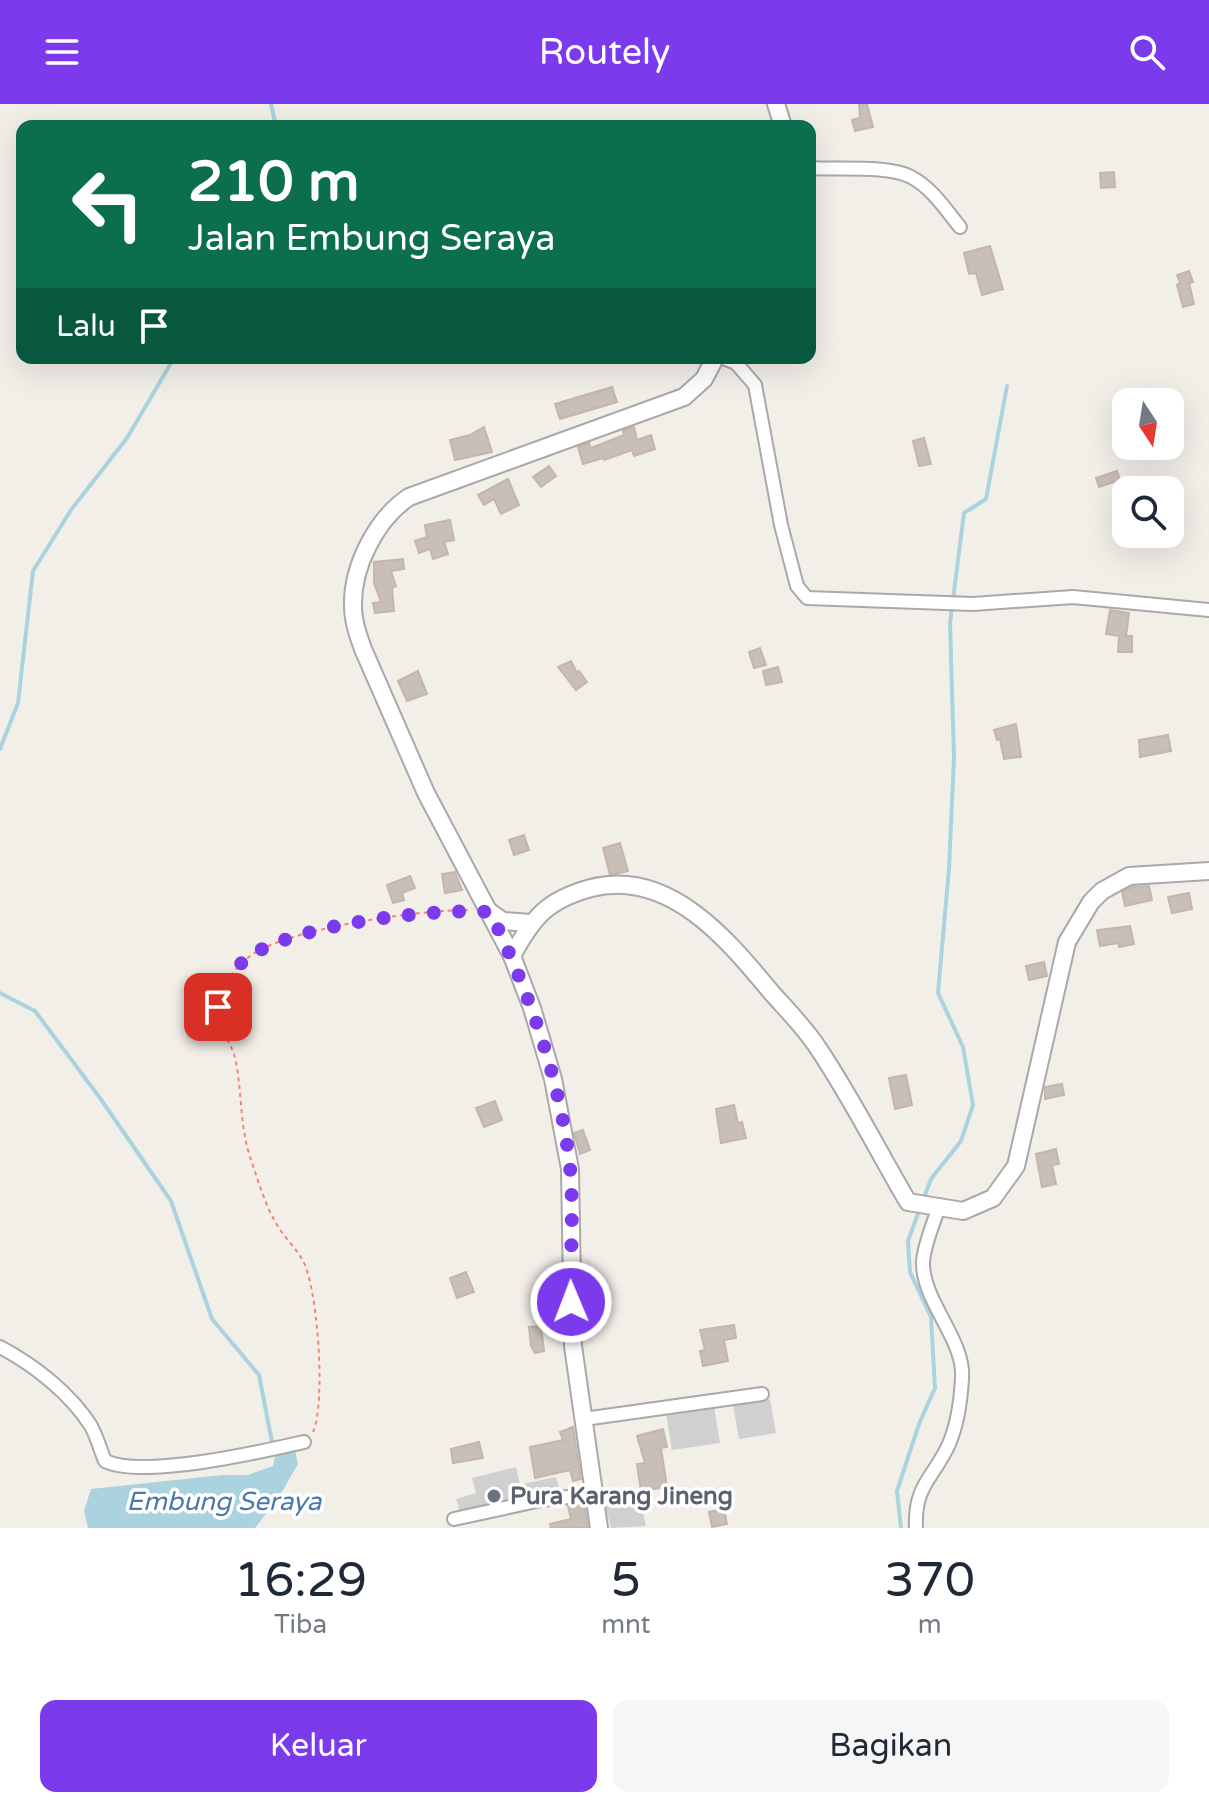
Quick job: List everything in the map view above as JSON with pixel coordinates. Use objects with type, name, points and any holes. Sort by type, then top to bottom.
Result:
[{"type":"street","points":[[816,168],[900,172],[934,195],[960,227]]},
{"type":"street","points":[[599,1528],[573,1346],[571,1192],[566,1139],[553,1079],[532,1008],[512,956],[426,793],[359,638],[352,605],[362,562],[374,536],[400,503],[409,497],[684,397],[695,390],[712,364]]},
{"type":"street","points":[[737,364],[755,385],[781,525],[801,592],[807,598],[973,604],[1073,597],[1209,610]]},
{"type":"street","points":[[512,956],[531,923],[550,903],[596,887],[613,885],[646,888],[673,898],[695,912],[736,949],[818,1048],[908,1202],[963,1211],[993,1198],[1016,1166],[1067,942],[1091,902],[1102,891],[1129,876],[1209,871]]},
{"type":"street","points":[[490,912],[503,921],[531,923]]},
{"type":"street","points":[[916,1528],[918,1496],[949,1443],[963,1374],[959,1356],[924,1268],[936,1208]]},
{"type":"street","points":[[0,1347],[37,1370],[64,1395],[92,1428],[105,1461],[117,1467],[200,1462],[304,1442]]},
{"type":"street","points":[[584,1419],[762,1394]]},
{"type":"street","points":[[454,1519],[541,1500],[595,1494]]},
{"type":"path","points":[[304,1442],[316,1426],[320,1401],[320,1374],[309,1282],[302,1259],[270,1212],[250,1156],[241,1120],[236,1060],[222,1028],[219,998],[225,985],[249,957],[284,940],[435,912],[490,912]]},
{"type":"shaded area","name":"Pura Karang Jineng","points":[[770,1399],[776,1433],[739,1439],[733,1405]]},
{"type":"shaded area","name":"Pura Karang Jineng","points":[[714,1406],[720,1443],[672,1450],[666,1414]]},
{"type":"shaded area","name":"Pura Karang Jineng","points":[[516,1467],[525,1506],[463,1521],[456,1499],[476,1493],[472,1478]]},
{"type":"shaded area","name":"Pura Karang Jineng","points":[[556,1477],[563,1502],[528,1508],[523,1484]]},
{"type":"shaded area","name":"Pura Karang Jineng","points":[[639,1497],[646,1526],[611,1528],[605,1506]]},
{"type":"water","name":"Embung Seraya","points":[[294,1446],[298,1464],[279,1497],[255,1528],[88,1528],[84,1511],[91,1489],[248,1475],[273,1466],[277,1448]]},
{"type":"building","points":[[859,104],[867,104],[873,127],[855,131],[852,120],[860,118]]},
{"type":"building","points":[[1114,172],[1115,187],[1101,188],[1100,173]]},
{"type":"building","points":[[990,246],[1003,289],[982,295],[976,273],[969,274],[964,253]]},
{"type":"building","points":[[1189,271],[1194,304],[1183,307],[1177,275]]},
{"type":"building","points":[[612,387],[617,402],[560,419],[555,404]]},
{"type":"building","points":[[484,427],[492,452],[455,460],[450,440],[470,435]]},
{"type":"building","points":[[634,427],[637,440],[651,435],[655,449],[634,456],[632,450],[583,464],[578,447],[589,443],[591,448],[624,435],[623,431]]},
{"type":"building","points":[[924,438],[931,464],[919,466],[913,441]]},
{"type":"building","points":[[549,466],[556,476],[541,487],[533,477]]},
{"type":"building","points":[[1117,471],[1119,476],[1112,476],[1112,483],[1099,487],[1096,478]]},
{"type":"building","points":[[508,479],[519,505],[501,514],[494,499],[484,505],[478,495]]},
{"type":"building","points":[[450,520],[454,540],[444,542],[448,554],[433,559],[430,549],[419,553],[415,541],[427,537],[425,525]]},
{"type":"building","points":[[403,559],[404,569],[391,571],[396,586],[392,588],[394,611],[375,613],[373,603],[381,602],[374,583],[374,562]]},
{"type":"building","points":[[1110,610],[1129,613],[1126,636],[1132,636],[1132,652],[1118,652],[1119,636],[1106,634]]},
{"type":"building","points":[[760,648],[766,665],[754,668],[749,652]]},
{"type":"building","points":[[571,661],[577,673],[579,671],[587,682],[576,690],[558,667]]},
{"type":"building","points":[[778,667],[782,682],[766,685],[763,671]]},
{"type":"building","points":[[418,671],[427,694],[407,701],[398,681]]},
{"type":"building","points":[[1016,724],[1021,757],[1004,759],[1000,739],[997,740],[994,730]]},
{"type":"building","points":[[1168,735],[1171,751],[1140,757],[1139,740]]},
{"type":"building","points":[[524,835],[529,850],[514,855],[509,840]]},
{"type":"building","points":[[620,843],[628,871],[610,875],[603,848]]},
{"type":"building","points":[[455,872],[462,890],[445,893],[442,874]]},
{"type":"building","points":[[410,876],[415,888],[402,893],[404,900],[393,903],[387,885]]},
{"type":"building","points":[[1149,886],[1152,900],[1125,906],[1122,892],[1132,887]]},
{"type":"building","points":[[1189,893],[1192,909],[1172,913],[1168,897]]},
{"type":"building","points":[[1130,926],[1134,944],[1100,946],[1097,930]]},
{"type":"building","points":[[1044,962],[1047,976],[1029,980],[1026,966]]},
{"type":"building","points":[[906,1075],[912,1105],[895,1109],[889,1078]]},
{"type":"building","points":[[1062,1084],[1064,1095],[1045,1099],[1045,1087]]},
{"type":"building","points":[[495,1101],[502,1120],[484,1127],[476,1108]]},
{"type":"building","points":[[734,1105],[746,1138],[721,1143],[716,1109]]},
{"type":"building","points":[[583,1130],[590,1150],[580,1154],[574,1133]]},
{"type":"building","points":[[1056,1149],[1059,1164],[1052,1165],[1056,1184],[1042,1187],[1036,1154]]},
{"type":"building","points":[[466,1272],[474,1292],[457,1298],[450,1278]]},
{"type":"building","points":[[734,1325],[736,1338],[724,1340],[728,1361],[703,1366],[700,1351],[705,1350],[700,1330]]},
{"type":"building","points":[[541,1326],[544,1351],[535,1353],[529,1327]]},
{"type":"building","points":[[573,1427],[581,1479],[573,1481],[570,1470],[535,1478],[530,1447],[563,1440],[560,1432]]},
{"type":"building","points":[[663,1429],[667,1447],[661,1448],[667,1487],[641,1491],[637,1464],[645,1463],[637,1436]]},
{"type":"building","points":[[479,1442],[483,1458],[453,1463],[451,1449]]},
{"type":"building","points":[[584,1504],[588,1528],[551,1528],[550,1524],[571,1519],[568,1506]]},
{"type":"building","points":[[724,1509],[727,1524],[712,1527],[709,1512]]},
{"type":"waterway","points":[[271,104],[275,120]]},
{"type":"waterway","points":[[0,749],[18,703],[33,571],[71,510],[127,438],[170,364]]},
{"type":"waterway","points":[[923,1200],[931,1179],[961,1141],[973,1105],[963,1047],[938,993],[949,868],[954,758],[950,623],[964,513],[986,499],[1007,386]]},
{"type":"waterway","points":[[0,993],[35,1011],[171,1201],[212,1319],[259,1375],[273,1447]]},
{"type":"waterway","points":[[901,1528],[897,1491],[919,1424],[935,1388],[931,1317],[910,1272],[908,1241],[920,1208]]},
{"type":"place","name":"Pura Karang Jineng","points":[[494,1496]]},
{"type":"route","points":[[218,1007],[225,985],[238,967],[257,952],[284,940],[397,917],[466,910],[490,912],[512,956],[532,1008],[553,1079],[566,1139],[571,1192],[571,1302]]}]
